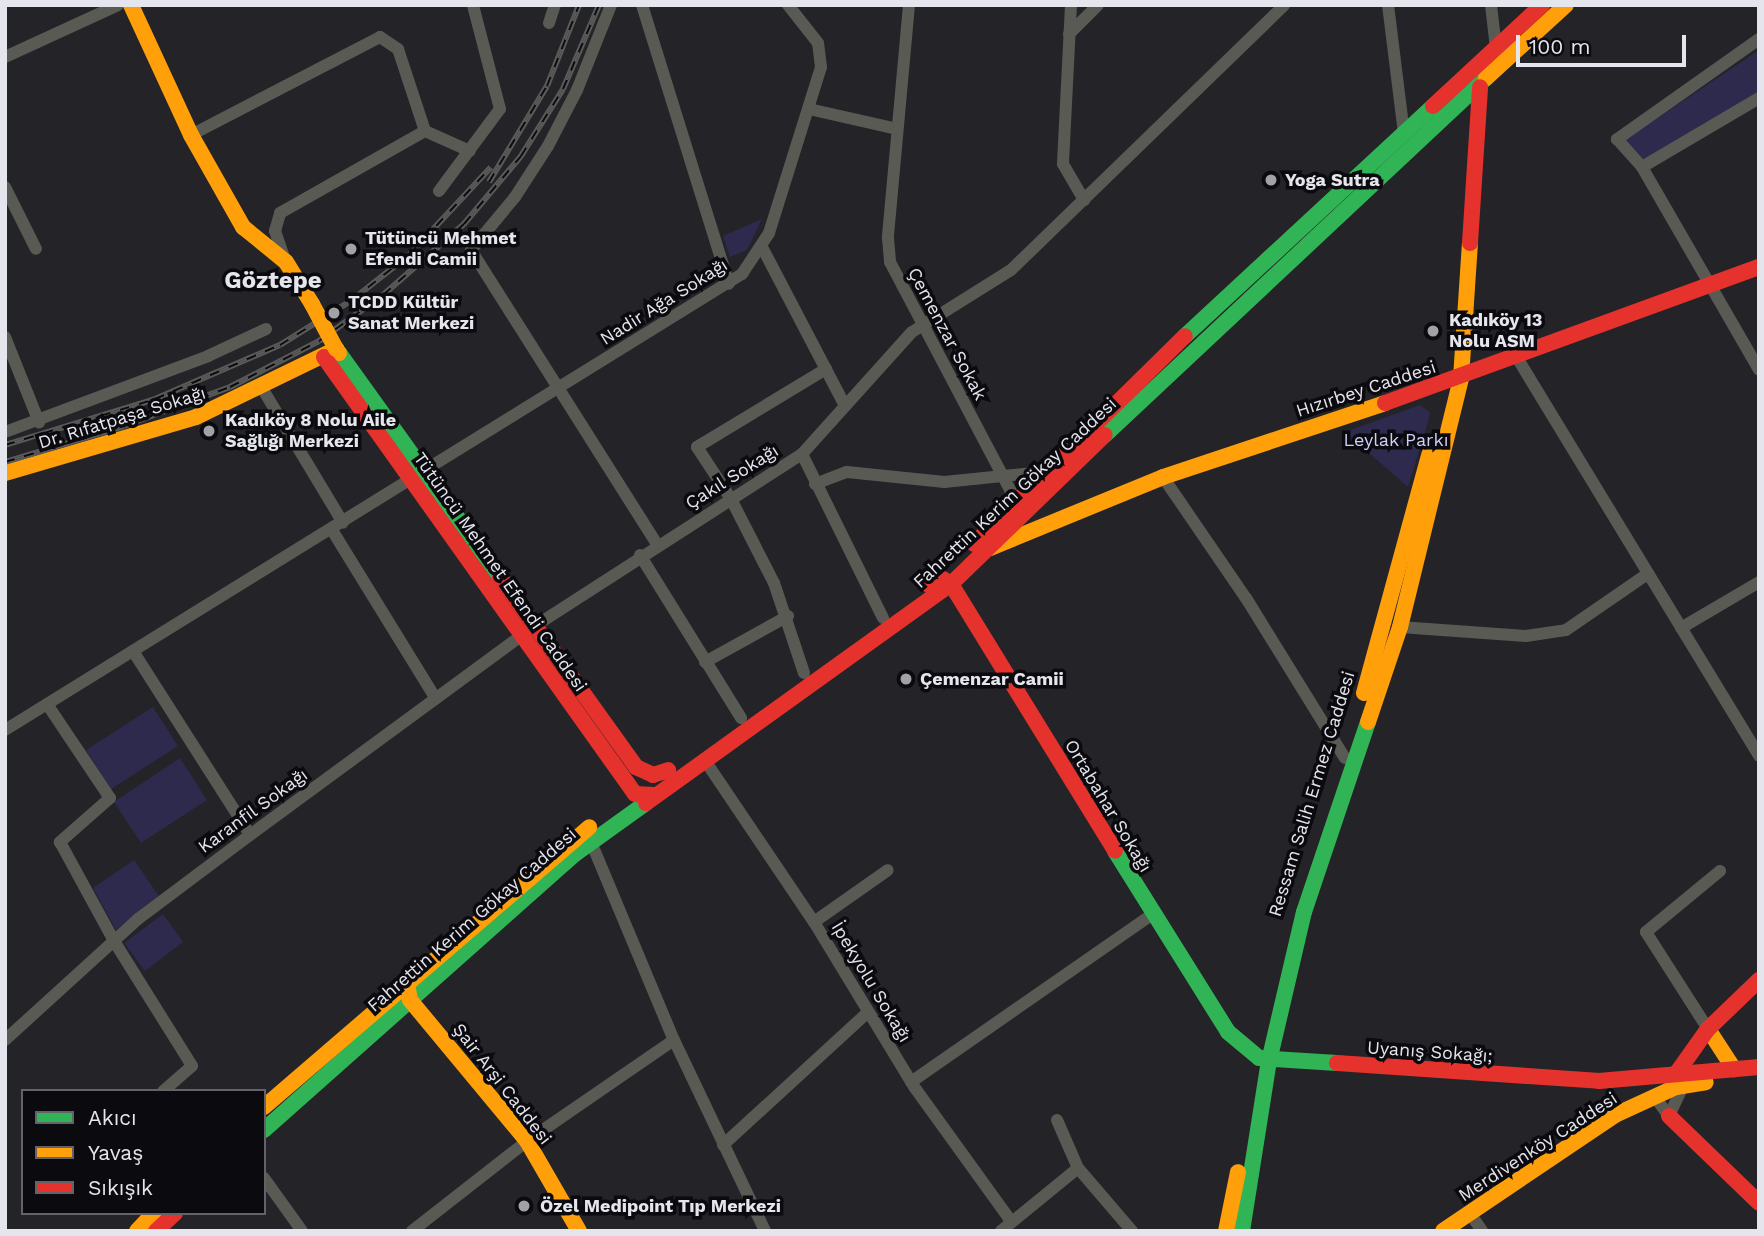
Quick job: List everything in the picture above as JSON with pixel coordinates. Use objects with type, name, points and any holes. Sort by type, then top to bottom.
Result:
[{"type":"main road","points":[[131,5],[191,135],[243,226],[286,262]]},
{"type":"main road","name":"Fahrettin Kerim Gökay Caddesi","points":[[266,1105],[546,860],[929,585],[1054,462],[1542,5]]},
{"type":"main road","name":"Fahrettin Kerim Gökay Caddesi","points":[[266,1128],[505,912],[591,842],[951,584],[1267,279],[1461,105],[1566,5]]},
{"type":"main road","points":[[1477,152],[1480,87]]},
{"type":"main road","points":[[1434,106],[1461,105],[1472,120],[1477,152]]},
{"type":"main road","name":"Ressam Salih Ermez Caddesi","points":[[1226,1231],[1296,910],[1348,758],[1401,626],[1461,377],[1477,152]]},
{"type":"main road","name":"Tütüncü Mehmet Efendi Caddesi","points":[[286,262],[312,304],[330,353],[418,477],[521,636],[635,794]]},
{"type":"main road","name":"Hızırbey Caddesi","points":[[986,550],[1163,477],[1461,377],[1759,267]]},
{"type":"main road","name":"Dr. Rıfatpaşa Sokağı","points":[[5,473],[155,431],[262,388],[330,353]]},
{"type":"main road","name":"Ressam Salih Ermez Caddesi","points":[[1348,758],[1441,408],[1461,377]]},
{"type":"main road","name":"Tütüncü Mehmet Efendi Caddesi","points":[[418,477],[535,626],[636,767],[653,775],[668,770]]},
{"type":"main road","points":[[929,585],[943,579],[951,584]]},
{"type":"main road","name":"Ortabahar Sokağı","points":[[951,584],[1151,915],[1228,1032],[1264,1059]]},
{"type":"main road","points":[[635,794],[654,795]]},
{"type":"main road","points":[[410,1000],[408,989],[425,965]]},
{"type":"main road","points":[[1678,1082],[1708,1029],[1759,980]]},
{"type":"main road","name":"Şair Arşi Caddesi","points":[[410,1000],[527,1141],[579,1231]]},
{"type":"main road","points":[[1708,1029],[1734,1069]]},
{"type":"main road","name":"Ressam Salih Ermez Caddesi","points":[[1242,1231],[1264,1059]]},
{"type":"main road","name":"Uyanış Sokağı;","points":[[1264,1059],[1599,1081],[1678,1082]]},
{"type":"main road","points":[[1678,1082],[1734,1069],[1759,1068]]},
{"type":"main road","points":[[1678,1082],[1759,1068]]},
{"type":"main road","points":[[1599,1081],[1614,1092],[1615,1115]]},
{"type":"main road","name":"Merdivenköy Caddesi","points":[[1443,1231],[1615,1115],[1655,1097],[1678,1082]]},
{"type":"main road","points":[[1669,1116],[1759,1203]]},
{"type":"main road","points":[[137,1231],[152,1215]]},
{"type":"main road","points":[[156,1231],[173,1215]]},
{"type":"street","points":[[5,57],[118,5]]},
{"type":"street","points":[[439,191],[500,109],[473,5]]},
{"type":"street","points":[[549,23],[555,5]]},
{"type":"street","points":[[611,5],[556,133],[523,186],[471,250],[657,544]]},
{"type":"street","points":[[642,5],[729,284]]},
{"type":"street","name":"Nadir Ağa Sokağı","points":[[5,730],[729,284],[762,247],[821,67],[821,50],[788,5]]},
{"type":"street","name":"Çemenzar Sokak","points":[[909,5],[888,252],[920,326],[1005,475],[1016,500]]},
{"type":"street","points":[[1071,5],[1063,164],[1084,200]]},
{"type":"street","points":[[1069,34],[1098,5]]},
{"type":"street","name":"Çakıl Sokağı","points":[[535,626],[657,544],[802,454],[844,404],[920,326],[1000,278],[1284,5]]},
{"type":"street","points":[[1388,5],[1404,133]]},
{"type":"street","points":[[1491,5],[1496,48]]},
{"type":"street","points":[[191,135],[380,37],[397,48],[425,131],[470,152]]},
{"type":"street","points":[[1759,39],[1617,139],[1642,167],[1707,285],[1759,370]]},
{"type":"street","points":[[1642,167],[1759,98]]},
{"type":"street","points":[[809,108],[897,130]]},
{"type":"street","points":[[286,262],[275,232],[279,213],[425,131]]},
{"type":"street","points":[[5,187],[36,249]]},
{"type":"street","points":[[762,247],[844,404]]},
{"type":"street","points":[[5,432],[39,422],[266,329]]},
{"type":"street","points":[[5,337],[39,422]]},
{"type":"street","points":[[1517,356],[1646,575],[1759,756]]},
{"type":"street","points":[[804,673],[788,617],[731,499],[696,447],[826,369]]},
{"type":"street","points":[[262,388],[436,699]]},
{"type":"street","points":[[802,454],[883,618]]},
{"type":"street","points":[[815,484],[847,472],[944,482],[1035,472],[1054,462]]},
{"type":"street","points":[[1163,477],[1289,663],[1348,758]]},
{"type":"street","points":[[640,555],[741,718]]},
{"type":"street","points":[[1401,626],[1527,636],[1566,630],[1646,575]]},
{"type":"street","points":[[1681,628],[1759,582]]},
{"type":"street","points":[[705,662],[788,617]]},
{"type":"street","name":"Karanfil Sokağı","points":[[5,1040],[114,941],[250,835],[535,626]]},
{"type":"street","points":[[134,652],[250,835]]},
{"type":"street","points":[[47,704],[110,798],[60,842],[114,941],[192,1066],[165,1089]]},
{"type":"street","name":"İpekyolu Sokağı","points":[[704,759],[814,922],[911,1082],[1011,1221]]},
{"type":"street","points":[[591,842],[674,1040],[765,1231]]},
{"type":"street","points":[[814,922],[888,870]]},
{"type":"street","points":[[1708,1029],[1646,932],[1720,871]]},
{"type":"street","points":[[911,1082],[1151,915]]},
{"type":"street","points":[[723,1145],[867,1012]]},
{"type":"street","points":[[411,1231],[527,1141],[674,1040]]},
{"type":"street","points":[[1669,1116],[1678,1082]]},
{"type":"street","points":[[1655,1097],[1669,1116]]},
{"type":"street","points":[[1057,1120],[1078,1168],[1132,1231]]},
{"type":"street","points":[[1001,1231],[1078,1168]]},
{"type":"street","points":[[266,1181],[302,1231]]},
{"type":"street","points":[[1471,1214],[1482,1231]]},
{"type":"green space","points":[[1759,50],[1759,93],[1644,159],[1625,140]]},
{"type":"green space","points":[[762,219],[747,250],[730,257],[723,236]]},
{"type":"green space","name":"Leylak Parkı","points":[[1420,405],[1430,412],[1429,419],[1408,487],[1345,432]]},
{"type":"green space","points":[[153,707],[178,746],[111,789],[86,750]]},
{"type":"green space","points":[[180,758],[207,800],[141,843],[114,802]]},
{"type":"green space","points":[[134,860],[159,896],[116,930],[93,888]]},
{"type":"green space","points":[[163,914],[183,942],[145,971],[124,943]]},
{"type":"railway","points":[[489,182],[547,86],[579,5]]},
{"type":"railway","points":[[5,462],[124,426],[230,387],[319,341],[383,295],[464,224],[521,156],[563,89],[599,5]]},
{"type":"railway","points":[[5,445],[155,399],[280,345],[352,300],[409,255],[491,167]]},
{"type":"traffic: fast","points":[[1105,435],[1486,78]]},
{"type":"traffic: fast","points":[[1185,336],[1433,106]]},
{"type":"traffic: fast","points":[[339,353],[500,577]]},
{"type":"traffic: fast","points":[[1242,1231],[1269,1061],[1304,912],[1368,722]]},
{"type":"traffic: fast","points":[[266,1128],[575,854],[646,803]]},
{"type":"traffic: fast","points":[[1115,851],[1228,1032],[1259,1058],[1337,1063]]},
{"type":"traffic: slow","points":[[131,5],[191,135],[243,227],[286,262],[312,304]]},
{"type":"traffic: slow","points":[[1486,78],[1566,5]]},
{"type":"traffic: slow","points":[[1368,722],[1400,627],[1461,378],[1470,243]]},
{"type":"traffic: slow","points":[[312,304],[336,349]]},
{"type":"traffic: slow","points":[[5,473],[196,417],[336,349],[339,353]]},
{"type":"traffic: slow","points":[[990,548],[1163,477],[1385,403]]},
{"type":"traffic: slow","points":[[1364,693],[1429,455]]},
{"type":"traffic: slow","points":[[266,1105],[589,827]]},
{"type":"traffic: slow","points":[[408,989],[410,1000],[527,1141],[579,1231]]},
{"type":"traffic: slow","points":[[1708,1029],[1734,1069]]},
{"type":"traffic: slow","points":[[1443,1231],[1615,1115],[1676,1087],[1706,1082]]},
{"type":"traffic: slow","points":[[1226,1231],[1238,1172]]},
{"type":"traffic: slow","points":[[137,1231],[152,1215]]},
{"type":"traffic: jam","points":[[1433,106],[1542,5]]},
{"type":"traffic: jam","points":[[1470,243],[1480,87]]},
{"type":"traffic: jam","points":[[1385,403],[1759,267]]},
{"type":"traffic: jam","points":[[974,544],[1185,336]]},
{"type":"traffic: jam","points":[[324,357],[635,794],[654,795]]},
{"type":"traffic: jam","points":[[646,803],[951,584],[1105,435]]},
{"type":"traffic: jam","points":[[500,577],[636,767],[653,775],[668,770]]},
{"type":"traffic: jam","points":[[929,585],[943,579],[951,584],[1115,851]]},
{"type":"traffic: jam","points":[[1676,1074],[1708,1029],[1759,980]]},
{"type":"traffic: jam","points":[[1337,1063],[1599,1081],[1759,1067]]},
{"type":"traffic: jam","points":[[1669,1116],[1759,1203]]},
{"type":"traffic: jam","points":[[156,1231],[173,1215]]},
{"type":"place","name":"Yoga Sutra","points":[[1271,180]]},
{"type":"place","name":"Tütüncü Mehmet Efendi Camii","points":[[351,249]]},
{"type":"place","name":"TCDD Kültür Sanat Merkezi","points":[[334,313]]},
{"type":"place","name":"Kadıköy 13 Nolu ASM","points":[[1433,331]]},
{"type":"place","name":"Kadıköy 8 Nolu Aile Sağlığı Merkezi","points":[[209,431]]},
{"type":"place","name":"Çemenzar Camii","points":[[906,679]]},
{"type":"place","name":"Özel Medipoint Tıp Merkezi","points":[[524,1206]]},
{"type":"district","name":"Göztepe","points":[[273,281]]}]
